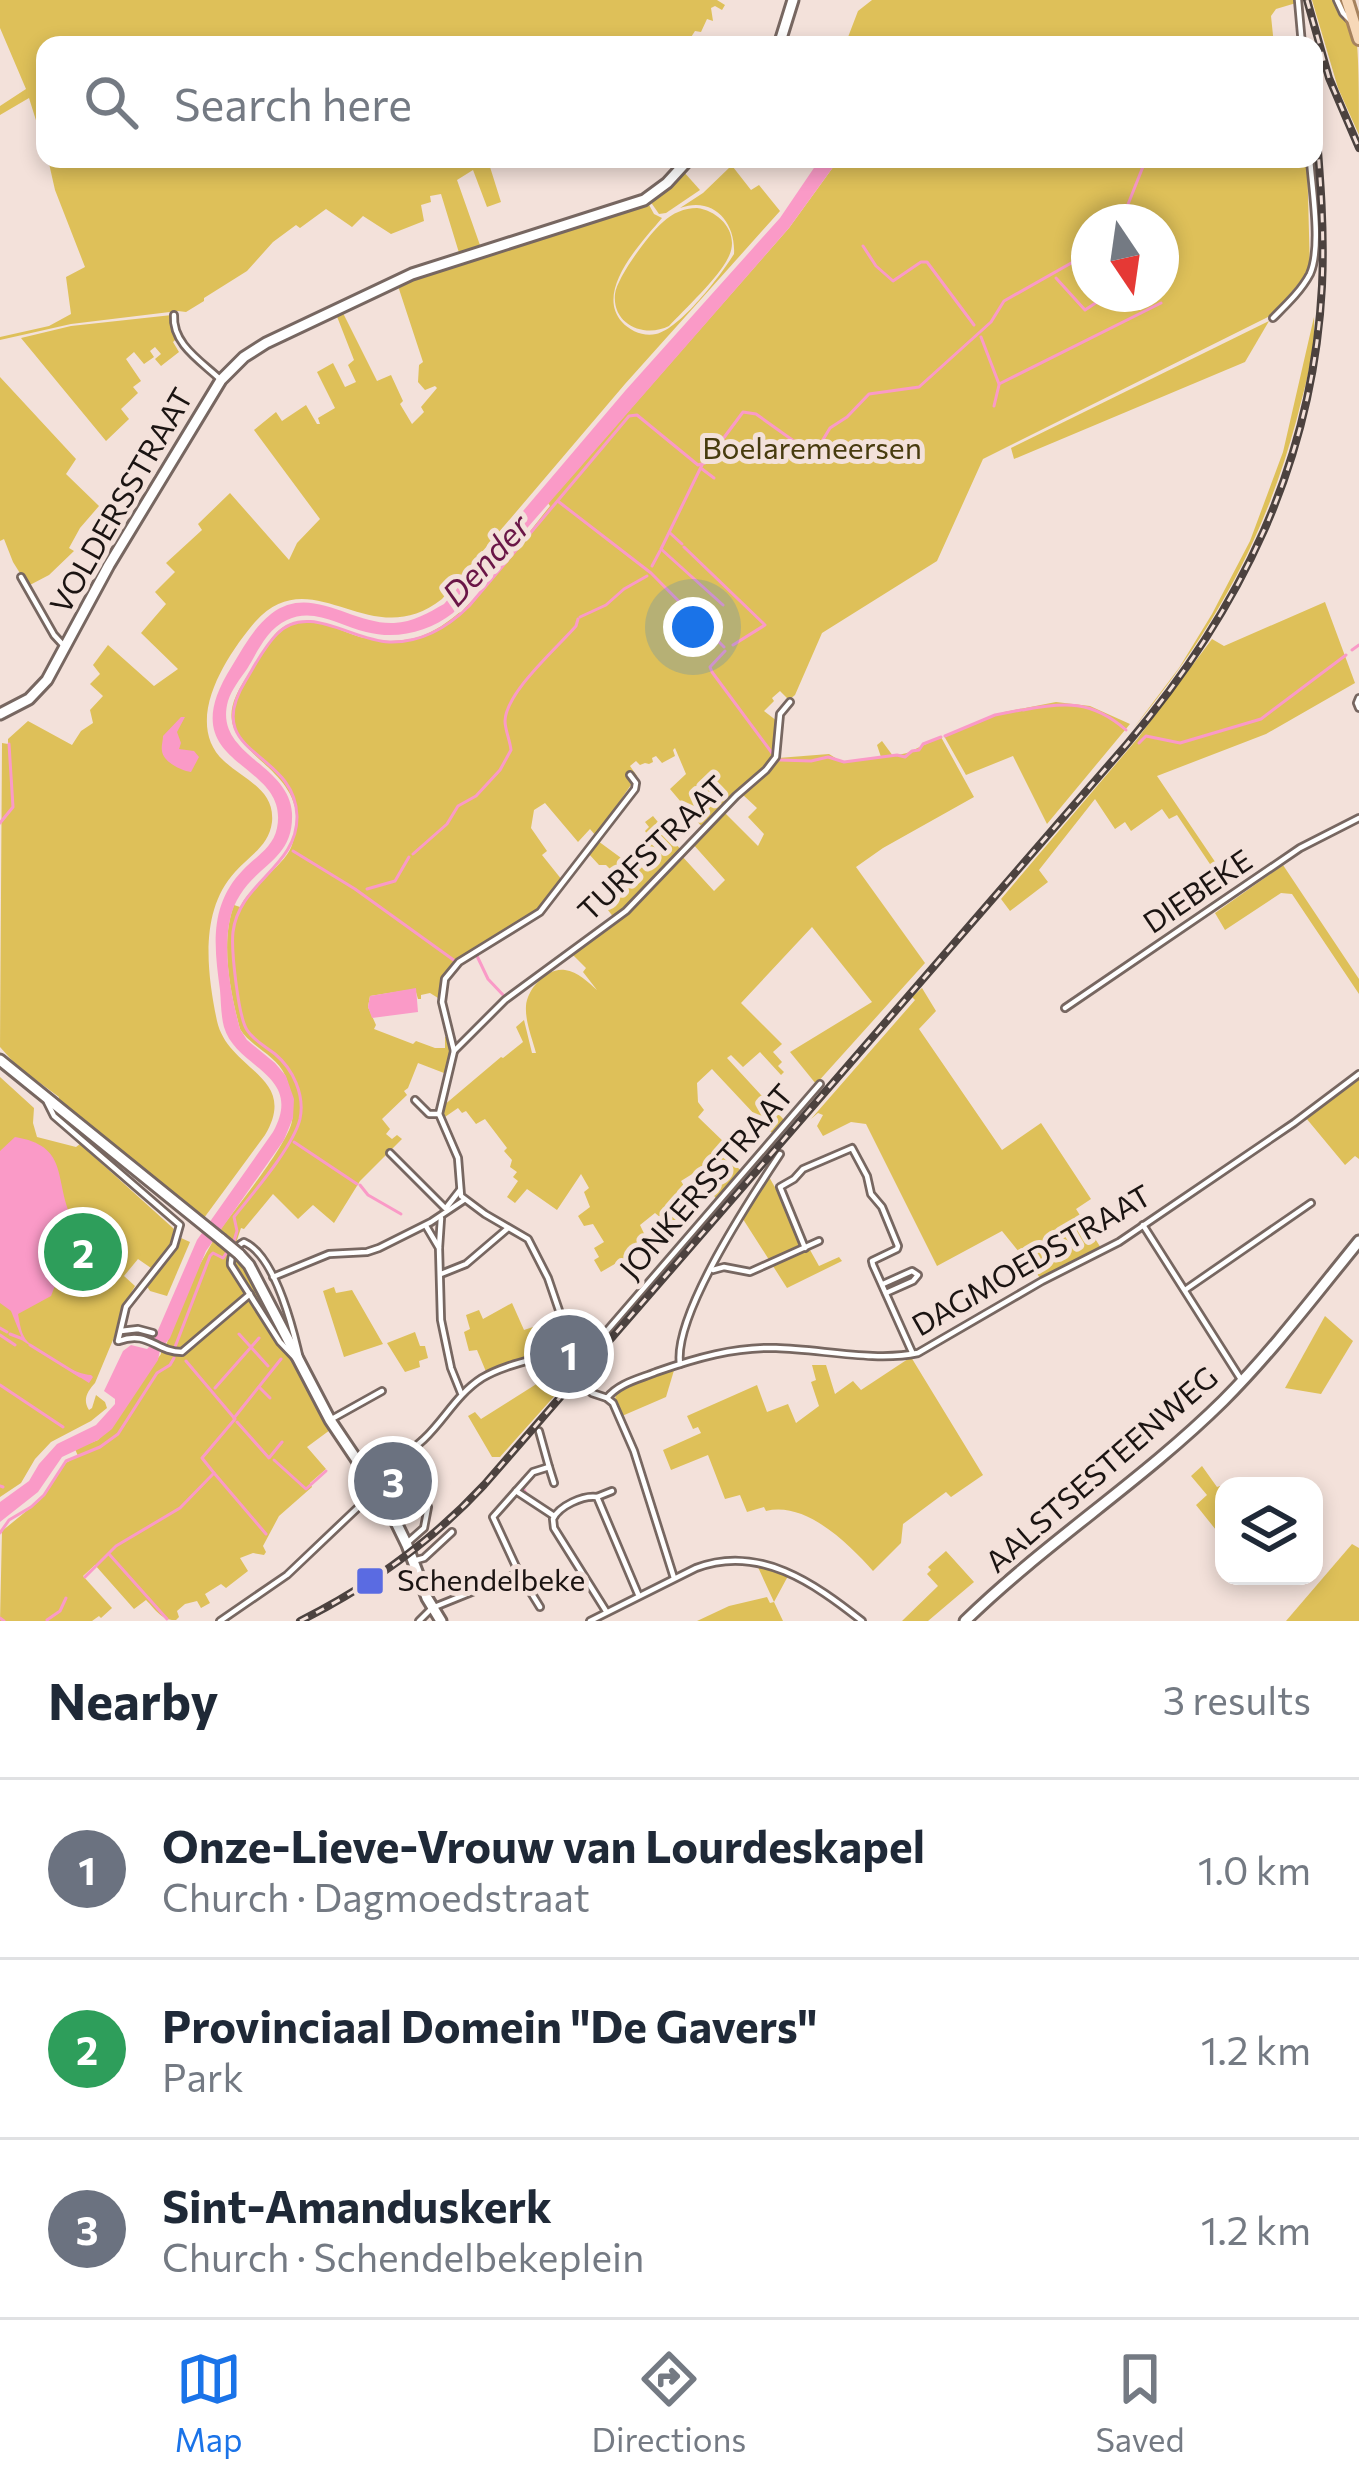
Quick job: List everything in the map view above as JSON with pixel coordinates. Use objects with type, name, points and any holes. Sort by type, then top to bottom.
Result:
[{"type":"main road","points":[[1347,0],[1359,39]]},
{"type":"street","points":[[782,36],[793,0]]},
{"type":"street","points":[[1298,0],[1301,36]]},
{"type":"street","points":[[1336,0],[1342,14],[1353,22]]},
{"type":"street","name":"VOLDERSSTRAAT","points":[[0,714],[40,690],[221,380],[253,350],[412,274],[644,200],[681,168]]},
{"type":"street","points":[[1273,318],[1313,268],[1310,168]]},
{"type":"street","name":"VOLDERSSTRAAT","points":[[174,315],[178,339],[221,380]]},
{"type":"street","name":"VOLDERSSTRAAT","points":[[21,577],[65,647]]},
{"type":"street","points":[[1359,698],[1359,709]]},
{"type":"street","name":"TURFSTRAAT","points":[[454,1051],[505,1000],[626,911],[766,770],[776,757],[780,714],[790,702]]},
{"type":"street","points":[[630,776],[635,789],[540,912],[459,962],[445,980],[442,1002],[454,1051],[439,1114],[458,1158],[465,1200],[528,1239],[543,1265],[586,1386],[613,1403],[634,1451],[674,1578]]},
{"type":"street","name":"DIEBEKE","points":[[1065,1008],[1300,848],[1359,818]]},
{"type":"street","points":[[0,1060],[249,1265],[330,1420],[373,1484],[441,1621]]},
{"type":"street","name":"DAGMOEDSTRAAT","points":[[607,1398],[625,1384],[718,1353],[754,1348],[896,1356],[929,1348],[1119,1242],[1316,1108],[1359,1073]]},
{"type":"street","name":"JONKERSSTRAAT","points":[[573,1351],[593,1347],[820,1084]]},
{"type":"street","points":[[46,1099],[51,1112],[181,1225],[174,1246],[126,1307],[118,1341],[134,1336],[176,1353],[188,1349],[250,1294]]},
{"type":"street","points":[[415,1100],[429,1114],[439,1114]]},
{"type":"street","points":[[805,1248],[779,1187],[803,1169],[852,1148],[898,1246],[872,1262],[912,1354]]},
{"type":"street","points":[[390,1153],[446,1208]]},
{"type":"street","points":[[680,1364],[687,1324],[710,1272],[735,1223],[781,1154]]},
{"type":"street","points":[[460,1190],[441,1215],[439,1248],[441,1320],[461,1394]]},
{"type":"street","points":[[273,1277],[329,1254],[367,1252],[402,1238],[465,1200]]},
{"type":"street","points":[[1185,1290],[1311,1203]]},
{"type":"street","points":[[425,1225],[439,1248]]},
{"type":"street","points":[[1143,1225],[1242,1381]]},
{"type":"street","points":[[441,1274],[480,1254],[507,1228]]},
{"type":"street","name":"AALSTSESTEENWEG","points":[[965,1621],[1043,1550],[1180,1440],[1242,1381],[1359,1240]]},
{"type":"street","points":[[710,1272],[724,1267],[749,1273],[819,1241]]},
{"type":"street","points":[[244,1242],[255,1248],[273,1277],[302,1364],[280,1342],[230,1262],[238,1245],[244,1242]]},
{"type":"street","points":[[882,1285],[912,1271],[918,1275],[886,1293]]},
{"type":"street","points":[[122,1330],[153,1333]]},
{"type":"street","points":[[220,1621],[287,1575],[369,1497],[373,1484],[426,1437],[461,1394],[500,1370],[573,1351]]},
{"type":"street","points":[[330,1420],[382,1391]]},
{"type":"street","points":[[538,1431],[554,1483]]},
{"type":"street","points":[[405,1454],[428,1507],[428,1521],[409,1552]]},
{"type":"street","points":[[540,1607],[492,1520],[533,1472],[549,1467]]},
{"type":"street","points":[[391,1496],[419,1484]]},
{"type":"street","points":[[516,1491],[554,1516]]},
{"type":"street","points":[[606,1611],[554,1528],[554,1516],[590,1496],[612,1491]]},
{"type":"street","points":[[597,1497],[638,1596]]},
{"type":"street","points":[[409,1552],[424,1558],[452,1532]]},
{"type":"street","points":[[590,1621],[674,1578],[724,1561],[765,1563],[794,1575],[862,1621]]},
{"type":"street","points":[[671,1564],[688,1572]]},
{"type":"street","points":[[419,1621],[433,1608],[519,1573]]},
{"type":"green space","points":[[0,0],[717,0],[725,5],[722,10],[711,8],[713,21],[707,19],[701,32],[692,36],[36,36],[36,120],[29,98],[0,115],[0,106],[26,89],[0,28]]},
{"type":"green space","points":[[872,0],[1296,3],[1276,9],[1271,16],[1273,36],[848,36],[858,11]]},
{"type":"green space","points":[[1312,0],[1333,0],[1357,44],[1359,135],[1338,88]]},
{"type":"green space","points":[[50,168],[490,168],[501,202],[487,207],[473,170],[457,180],[481,248],[460,256],[441,194],[421,205],[424,221],[391,234],[363,216],[352,227],[326,209],[300,228],[296,225],[247,271],[186,312],[71,324],[0,340],[49,326],[71,314],[66,277],[85,267]]},
{"type":"green space","points":[[734,168],[751,190],[759,185],[780,211],[442,599],[416,614],[391,618],[321,601],[299,599],[277,605],[255,622],[222,670],[208,709],[212,745],[263,793],[272,822],[263,844],[235,872],[216,905],[209,943],[211,983],[224,1038],[268,1086],[274,1099],[265,1135],[204,1218],[58,1101],[59,1097],[0,1047],[2,743],[8,744],[28,721],[72,745],[93,723],[90,710],[103,696],[90,684],[100,674],[93,665],[108,645],[154,686],[178,669],[141,633],[166,604],[155,592],[175,572],[166,563],[202,530],[198,524],[230,493],[289,560],[297,543],[320,519],[254,430],[276,412],[282,421],[306,405],[320,424],[318,418],[335,408],[317,372],[333,363],[345,387],[356,382],[348,365],[354,360],[336,314],[342,311],[377,381],[391,375],[412,424],[437,388],[425,390],[418,382],[423,362],[398,286],[648,203],[662,218],[624,267],[614,296],[615,310],[625,325],[642,334],[656,334],[688,312],[734,254],[731,232],[720,214],[703,206],[680,208]]},
{"type":"green space","name":"Boelaremeersen","points":[[832,168],[1307,168],[1310,270],[1272,315],[983,459],[937,561],[822,633],[795,695],[789,700],[780,691],[764,711],[777,721],[773,759],[702,827],[670,789],[686,774],[675,748],[675,756],[662,763],[656,756],[649,764],[636,761],[630,766],[637,776],[596,836],[590,829],[578,842],[545,803],[534,810],[531,828],[547,851],[542,855],[562,880],[538,910],[449,968],[438,998],[430,993],[418,999],[415,989],[370,996],[374,1029],[435,1048],[445,1048],[445,1037],[450,1036],[451,1055],[444,1073],[418,1063],[404,1091],[407,1095],[382,1119],[390,1129],[386,1134],[402,1139],[360,1181],[334,1223],[313,1205],[298,1219],[273,1194],[241,1228],[236,1243],[220,1230],[281,1145],[292,1111],[281,1068],[240,1029],[227,951],[230,919],[234,905],[240,907],[288,853],[296,818],[291,796],[237,734],[232,717],[238,691],[272,638],[292,623],[311,621],[384,641],[424,635],[442,626],[476,596],[789,228]]},
{"type":"green space","points":[[683,171],[700,190],[659,214],[650,201]]},
{"type":"green space","points":[[697,208],[726,225],[732,240],[728,258],[669,326],[650,330],[632,326],[615,305],[621,277],[663,222]]},
{"type":"green space","points":[[172,315],[173,342],[179,352],[161,366],[155,359],[161,354],[155,347],[150,351],[154,357],[144,364],[134,352],[126,359],[141,381],[133,387],[138,393],[121,409],[129,419],[106,441],[21,338],[71,326]]},
{"type":"green space","points":[[1314,317],[1312,355],[1297,418],[1252,545],[1188,656],[1162,693],[1133,729],[1179,668],[1250,541],[1283,452]]},
{"type":"green space","points":[[1269,321],[1245,362],[1014,459],[1011,448]]},
{"type":"green space","points":[[0,377],[76,459],[66,474],[99,506],[80,528],[69,548],[74,551],[49,575],[28,586],[4,539],[0,541]]},
{"type":"green space","points":[[1325,602],[1355,683],[1266,734],[1157,776],[1224,875],[1220,879],[1177,815],[1169,819],[1162,809],[1131,831],[1125,822],[1115,829],[1095,799],[1039,870],[1048,882],[1010,911],[1001,899],[1138,738],[1212,639],[1224,646]]},
{"type":"green space","points":[[1056,702],[1090,706],[1130,724],[1047,824],[1013,756],[966,775],[944,736],[1004,712]]},
{"type":"green space","points":[[941,737],[974,797],[856,867],[925,963],[816,1084],[790,1052],[872,1002],[812,927],[741,1003],[782,1044],[773,1052],[784,1072],[781,1075],[760,1052],[743,1067],[731,1055],[727,1058],[785,1121],[773,1134],[712,1069],[697,1083],[698,1102],[704,1110],[698,1117],[727,1145],[722,1151],[741,1171],[717,1200],[697,1171],[681,1181],[699,1211],[672,1227],[655,1213],[640,1225],[649,1244],[601,1272],[594,1248],[604,1242],[593,1224],[584,1226],[578,1216],[590,1207],[584,1192],[589,1188],[581,1174],[557,1210],[527,1189],[515,1203],[507,1197],[518,1181],[504,1151],[507,1148],[485,1119],[476,1124],[458,1108],[442,1119],[443,1106],[523,1042],[516,1027],[524,1020],[532,1053],[536,1053],[526,1006],[539,980],[558,970],[570,971],[597,990],[572,954],[628,911],[681,855],[714,891],[725,880],[692,843],[723,811],[758,846],[764,834],[748,817],[757,808],[742,794],[778,758],[829,754],[842,762],[881,757],[877,745],[882,741],[893,756]]},
{"type":"green space","points":[[653,816],[681,850],[614,918],[602,902],[612,894],[604,883],[614,873],[588,853],[598,841],[632,866],[639,858],[636,853],[652,841],[645,822]]},
{"type":"green space","points":[[1283,865],[1359,979],[1359,994],[1292,894],[1281,893],[1225,930],[1215,913]]},
{"type":"green space","points":[[922,988],[936,1011],[919,1029],[1002,1150],[1041,1123],[1091,1199],[1076,1209],[1101,1248],[1041,1279],[1002,1231],[937,1266],[866,1124],[851,1122],[823,1136],[817,1126],[823,1115],[811,1119]]},
{"type":"green space","points":[[0,1077],[34,1108],[37,1137],[76,1147],[80,1144],[174,1229],[171,1245],[151,1268],[138,1259],[124,1276],[135,1286],[86,1399],[89,1410],[96,1395],[107,1408],[51,1442],[21,1483],[0,1497]]},
{"type":"green space","points":[[1359,1078],[1359,1159],[1355,1156],[1345,1165],[1306,1118]]},
{"type":"green space","points":[[768,1175],[819,1266],[839,1257],[842,1261],[787,1288],[741,1216]]},
{"type":"green space","points":[[181,1238],[190,1242],[167,1296],[150,1291],[146,1285]]},
{"type":"green space","points":[[213,1241],[253,1281],[283,1340],[248,1294],[184,1349],[167,1349]]},
{"type":"green space","points":[[334,1287],[336,1293],[352,1290],[383,1344],[344,1357],[323,1291]]},
{"type":"green space","points":[[246,1300],[252,1301],[297,1364],[330,1430],[307,1447],[326,1469],[279,1516],[263,1546],[264,1555],[240,1558],[248,1571],[226,1588],[221,1584],[205,1594],[210,1603],[201,1608],[197,1601],[185,1604],[176,1620],[163,1616],[146,1600],[134,1609],[95,1565],[83,1576],[112,1608],[101,1618],[0,1621],[2,1531],[40,1500],[64,1464],[78,1456],[75,1449],[98,1440],[161,1349],[179,1354]]},
{"type":"green space","points":[[512,1303],[524,1330],[533,1327],[544,1355],[487,1374],[477,1350],[469,1351],[466,1315],[479,1310],[483,1319]]},
{"type":"green space","points":[[1325,1316],[1353,1341],[1321,1394],[1285,1388]]},
{"type":"green space","points":[[415,1332],[428,1358],[405,1372],[387,1343]]},
{"type":"green space","points":[[911,1357],[983,1475],[951,1497],[946,1492],[903,1524],[901,1543],[873,1571],[811,1518],[764,1507],[747,1512],[740,1495],[725,1499],[708,1455],[671,1470],[663,1450],[701,1433],[698,1427],[693,1429],[687,1416],[757,1385],[767,1412],[788,1404],[796,1423],[819,1406],[811,1382],[816,1380],[812,1365],[826,1365],[835,1394],[853,1381],[861,1390]]},
{"type":"green space","points":[[675,1367],[666,1397],[622,1416],[617,1392]]},
{"type":"green space","points":[[538,1383],[566,1383],[500,1457],[492,1457],[468,1416],[475,1412],[481,1419]]},
{"type":"green space","points":[[1202,1466],[1215,1484],[1215,1529],[1196,1505],[1207,1495],[1191,1476]]},
{"type":"green space","points":[[1352,1544],[1359,1548],[1359,1621],[1286,1621],[1317,1585],[1323,1585],[1323,1578]]},
{"type":"green space","points":[[946,1551],[974,1582],[928,1621],[902,1621],[938,1586],[927,1574],[928,1567]]},
{"type":"green space","points":[[757,1565],[788,1576],[774,1602]]},
{"type":"green space","points":[[767,1597],[783,1621],[697,1621],[729,1606]]},
{"type":"water","name":"Dender","points":[[814,168],[832,168],[789,228],[453,613],[401,635],[297,617],[268,635],[234,688],[226,719],[231,734],[279,782],[292,813],[282,850],[248,884],[233,909],[227,942],[230,979],[240,1029],[286,1076],[294,1099],[293,1118],[284,1140],[206,1251],[170,1338],[112,1429],[62,1457],[38,1492],[0,1522],[0,1502],[29,1481],[57,1444],[96,1425],[115,1404],[104,1391],[123,1351],[131,1345],[147,1349],[152,1344],[197,1240],[273,1132],[281,1113],[275,1084],[241,1053],[224,1027],[216,958],[216,927],[224,897],[268,846],[277,828],[276,805],[267,788],[221,745],[213,725],[216,700],[240,652],[265,619],[286,606],[316,604],[394,623],[444,604],[780,218]]},
{"type":"water","points":[[185,717],[177,732],[179,749],[194,751],[199,757],[191,772],[169,762],[162,751],[163,736]]},
{"type":"water","points":[[416,988],[418,1012],[372,1018],[370,996]]},
{"type":"water","points":[[15,1137],[32,1141],[52,1156],[73,1221],[96,1245],[92,1252],[65,1260],[51,1296],[18,1314],[26,1339],[49,1357],[23,1341],[11,1311],[0,1303],[0,1151]]},
{"type":"water","points":[[49,1358],[68,1368],[93,1377],[89,1383]]},
{"type":"waterway","points":[[1128,204],[1142,168]]},
{"type":"waterway","points":[[863,246],[893,281],[927,262],[974,325]]},
{"type":"waterway","points":[[233,1244],[234,1217],[289,1143],[301,1110],[299,1092],[287,1067],[247,1030],[233,953],[238,915],[295,834],[292,794],[282,777],[241,739],[234,724],[235,705],[246,680],[272,639],[289,625],[316,622],[375,640],[412,640],[452,621],[629,416],[637,415],[698,465],[705,463],[743,412],[756,414],[815,453],[830,428],[869,394],[919,387],[991,322],[1004,301],[1071,263]]},
{"type":"waterway","points":[[1056,278],[1071,295]]},
{"type":"waterway","points":[[981,337],[999,384],[1143,312]]},
{"type":"waterway","points":[[994,406],[999,385]]},
{"type":"waterway","points":[[702,465],[661,549],[723,605]]},
{"type":"waterway","points":[[702,469],[714,478]]},
{"type":"waterway","points":[[559,502],[651,573],[724,647]]},
{"type":"waterway","points":[[670,533],[682,544]]},
{"type":"waterway","points":[[684,547],[765,625],[733,645]]},
{"type":"waterway","points":[[652,566],[660,551]]},
{"type":"waterway","points":[[580,617],[647,576]]},
{"type":"waterway","points":[[413,854],[500,770],[511,750],[505,721],[514,697],[578,619]]},
{"type":"waterway","points":[[1352,650],[1359,645]]},
{"type":"waterway","points":[[725,651],[710,667],[712,672],[772,753]]},
{"type":"waterway","points":[[1139,743],[1146,736],[1180,743],[1261,719],[1346,655]]},
{"type":"waterway","points":[[1023,710],[1089,708],[1126,730]]},
{"type":"waterway","points":[[945,736],[995,715],[1021,710]]},
{"type":"waterway","points":[[780,760],[905,757],[941,737]]},
{"type":"waterway","points":[[0,823],[13,807],[9,744]]},
{"type":"waterway","points":[[293,851],[455,961]]},
{"type":"waterway","points":[[367,889],[395,881],[409,857]]},
{"type":"waterway","points":[[477,956],[488,979],[505,997]]},
{"type":"waterway","points":[[294,1142],[357,1184]]},
{"type":"waterway","points":[[360,1185],[401,1214]]},
{"type":"waterway","points":[[175,1347],[210,1256],[223,1258],[227,1252]]},
{"type":"waterway","points":[[0,1328],[7,1332]]},
{"type":"waterway","points":[[10,1334],[23,1339]]},
{"type":"waterway","points":[[239,1334],[268,1366]]},
{"type":"waterway","points":[[0,1335],[15,1345]]},
{"type":"waterway","points":[[215,1388],[259,1338]]},
{"type":"waterway","points":[[30,1345],[80,1376]]},
{"type":"waterway","points":[[0,1533],[9,1520],[44,1495],[66,1461],[118,1434],[157,1373],[174,1358]]},
{"type":"waterway","points":[[234,1418],[281,1359]]},
{"type":"waterway","points":[[85,1577],[116,1546],[180,1508],[214,1473],[202,1458],[235,1419],[186,1361]]},
{"type":"waterway","points":[[0,1385],[63,1427]]},
{"type":"waterway","points":[[259,1387],[270,1398]]},
{"type":"waterway","points":[[237,1422],[269,1458],[282,1442]]},
{"type":"waterway","points":[[274,1460],[306,1489],[326,1471]]},
{"type":"waterway","points":[[214,1473],[266,1534]]},
{"type":"waterway","points":[[523,1487],[526,1494]]},
{"type":"waterway","points":[[109,1554],[167,1619]]},
{"type":"waterway","points":[[47,1620],[60,1611],[66,1598]]},
{"type":"waterway","points":[[0,1618],[4,1621]]},
{"type":"railway","points":[[1307,0],[1317,36]]},
{"type":"railway","points":[[1323,57],[1359,148]]},
{"type":"railway","points":[[300,1621],[398,1561],[484,1485],[1127,744],[1204,641],[1264,532],[1304,414],[1322,286],[1319,168]]},
{"type":"place","name":"Provinciaal Domein \"De Gavers\"","points":[[83,1252]]},
{"type":"place","name":"Onze-Lieve-Vrouw van Lourdeskapel","points":[[569,1354]]},
{"type":"place","name":"Sint-Amanduskerk","points":[[393,1481]]},
{"type":"place","name":"Schendelbeke","points":[[370,1581]]}]
